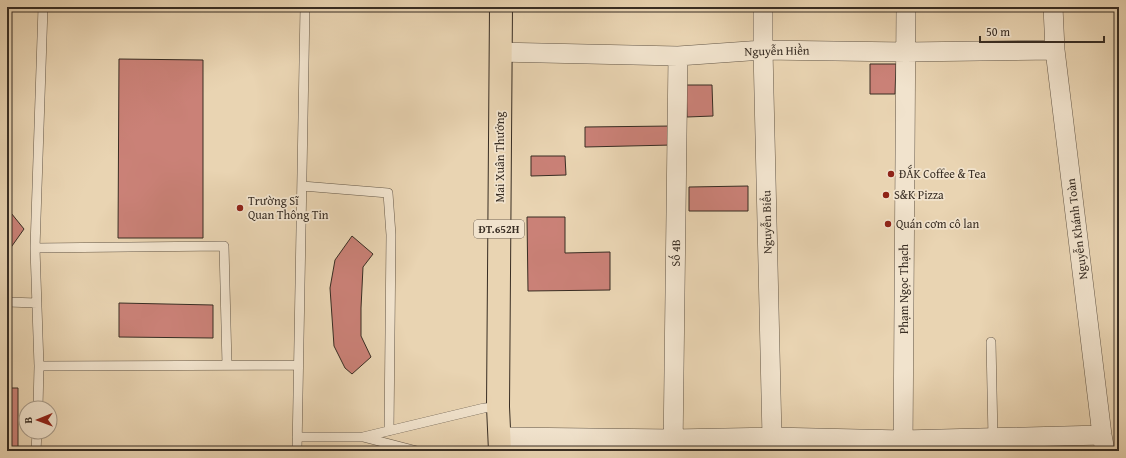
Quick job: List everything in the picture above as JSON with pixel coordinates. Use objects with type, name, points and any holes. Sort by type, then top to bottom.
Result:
[{"type":"main road","name":"Mai Xuân Thưởng","points":[[499,444],[501,7]]},
{"type":"street","name":"Nguyễn Biểu","points":[[763,7],[772,438]]},
{"type":"street","name":"Phạm Ngọc Thạch","points":[[903,446],[906,7]]},
{"type":"street","name":"Nguyễn Khánh Toàn","points":[[1053,7],[1055,50],[1103,443]]},
{"type":"street","name":"Nguyễn Hiền","points":[[500,52],[678,56],[763,50],[906,52],[1055,50]]},
{"type":"street","name":"Số 4B","points":[[673,445],[678,56]]},
{"type":"street","points":[[499,444],[673,445],[772,438],[903,446],[1002,442],[1103,443]]},
{"type":"lane","points":[[38,400],[39,366],[35,248],[43,7]]},
{"type":"lane","points":[[297,451],[305,7]]},
{"type":"lane","points":[[302,186],[388,193],[391,235],[389,431]]},
{"type":"lane","points":[[35,248],[224,246],[226,365]]},
{"type":"lane","points":[[7,302],[37,303]]},
{"type":"lane","points":[[991,342],[1002,442]]},
{"type":"lane","points":[[39,366],[298,365]]},
{"type":"lane","points":[[297,437],[363,437],[484,408],[498,407]]},
{"type":"lane","points":[[363,437],[417,451]]},
{"type":"lane","points":[[36,451],[37,440]]},
{"type":"building","points":[[119,59],[203,60],[203,238],[118,238]]},
{"type":"building","points":[[870,64],[896,64],[895,94],[870,94]]},
{"type":"building","points":[[686,85],[712,85],[713,116],[687,117]]},
{"type":"building","points":[[672,126],[672,145],[585,147],[585,127]]},
{"type":"building","points":[[531,156],[565,156],[566,175],[531,176]]},
{"type":"building","points":[[748,186],[748,211],[689,211],[689,187]]},
{"type":"building","points":[[7,208],[24,229],[7,253]]},
{"type":"building","points":[[527,217],[565,217],[565,253],[610,252],[610,290],[528,291]]},
{"type":"building","points":[[352,236],[373,254],[363,267],[361,308],[361,336],[371,357],[352,374],[345,368],[334,346],[330,288],[335,260]]},
{"type":"building","points":[[119,303],[213,305],[213,338],[119,337]]},
{"type":"building","points":[[7,388],[18,388],[18,451],[7,451]]},
{"type":"place","name":"ĐẮK Coffee & Tea","points":[[891,174]]},
{"type":"place","name":"S&K Pizza","points":[[886,195]]},
{"type":"place","name":"Trường Sĩ Quan Thông Tin","points":[[240,208]]},
{"type":"place","name":"Quán cơm cô lan","points":[[888,224]]}]
